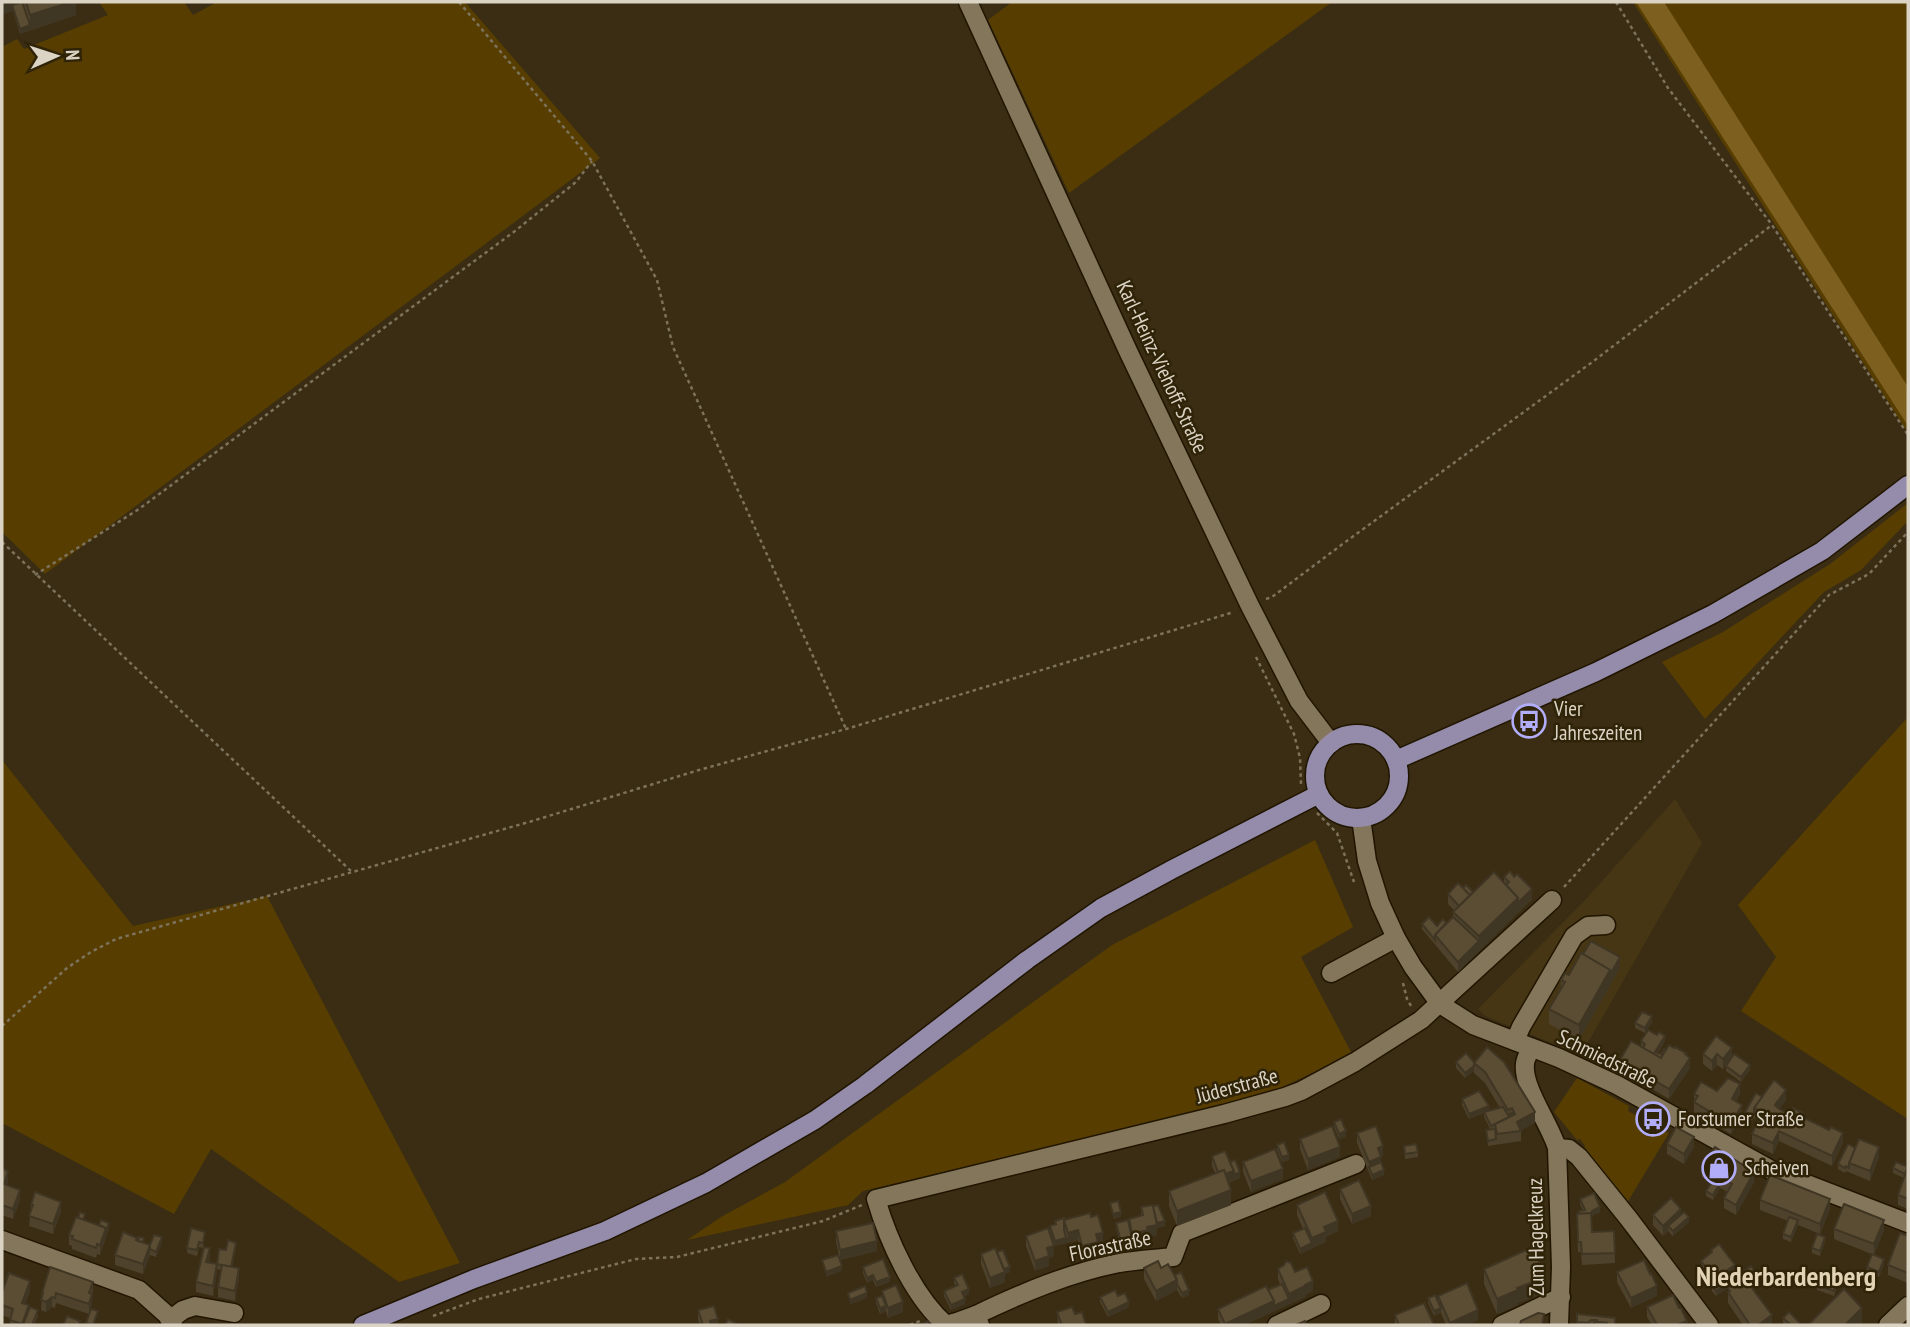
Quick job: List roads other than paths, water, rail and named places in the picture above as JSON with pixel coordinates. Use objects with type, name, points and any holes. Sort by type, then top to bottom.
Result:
[{"type":"main road","points":[[1396,761],[1596,672],[1713,614],[1822,551],[1908,485]]},
{"type":"main road","points":[[1368,735],[1380,740],[1390,749],[1396,761],[1398,786],[1393,798],[1385,808],[1373,815],[1361,818],[1336,813],[1319,794],[1315,780],[1316,766],[1321,754],[1331,743],[1342,737],[1368,735]]},
{"type":"main road","points":[[363,1325],[474,1279],[605,1231],[706,1183],[815,1120],[865,1085],[1027,960],[1101,908],[1319,794]]},
{"type":"street","name":"Karl-Heinz-Viehoff-Straße","points":[[968,2],[1128,351],[1250,606],[1299,701],[1331,743]]},
{"type":"street","points":[[1361,818],[1367,861],[1380,903],[1413,967],[1440,1004]]},
{"type":"street","name":"Jüderstraße","points":[[978,1320],[946,1325],[934,1315],[902,1266],[883,1224],[876,1199],[1286,1097],[1315,1084],[1400,1035],[1440,1004],[1552,900]]},
{"type":"street","points":[[1606,925],[1588,926],[1574,936],[1521,1027],[1527,1079],[1557,1148],[1569,1149],[1579,1157],[1709,1325]]},
{"type":"street","points":[[1331,972],[1396,938]]},
{"type":"street","name":"Schmiedstraße","points":[[1440,1004],[1473,1025],[1559,1058],[1617,1086],[1773,1171],[1908,1223]]},
{"type":"street","name":"Zum Hagelkreuz","points":[[1557,1148],[1561,1297],[1559,1325]]},
{"type":"street","name":"Florastraße","points":[[978,1320],[1024,1292],[1084,1272],[1120,1263],[1173,1257],[1182,1233],[1356,1164]]},
{"type":"street","points":[[2,1240],[139,1290],[167,1315],[172,1323],[183,1310],[195,1306],[234,1313]]},
{"type":"street","points":[[1502,1325],[1561,1297]]},
{"type":"street","points":[[1277,1325],[1321,1304]]},
{"type":"street","points":[[1888,1325],[1908,1306]]},
{"type":"place","name":"Vier Jahreszeiten","points":[[1529,721]]},
{"type":"place","name":"Forstumer Straße","points":[[1653,1119]]},
{"type":"place","name":"Scheiven","points":[[1719,1168]]},
{"type":"district","name":"Niederbardenberg","points":[[1786,1276]]}]
